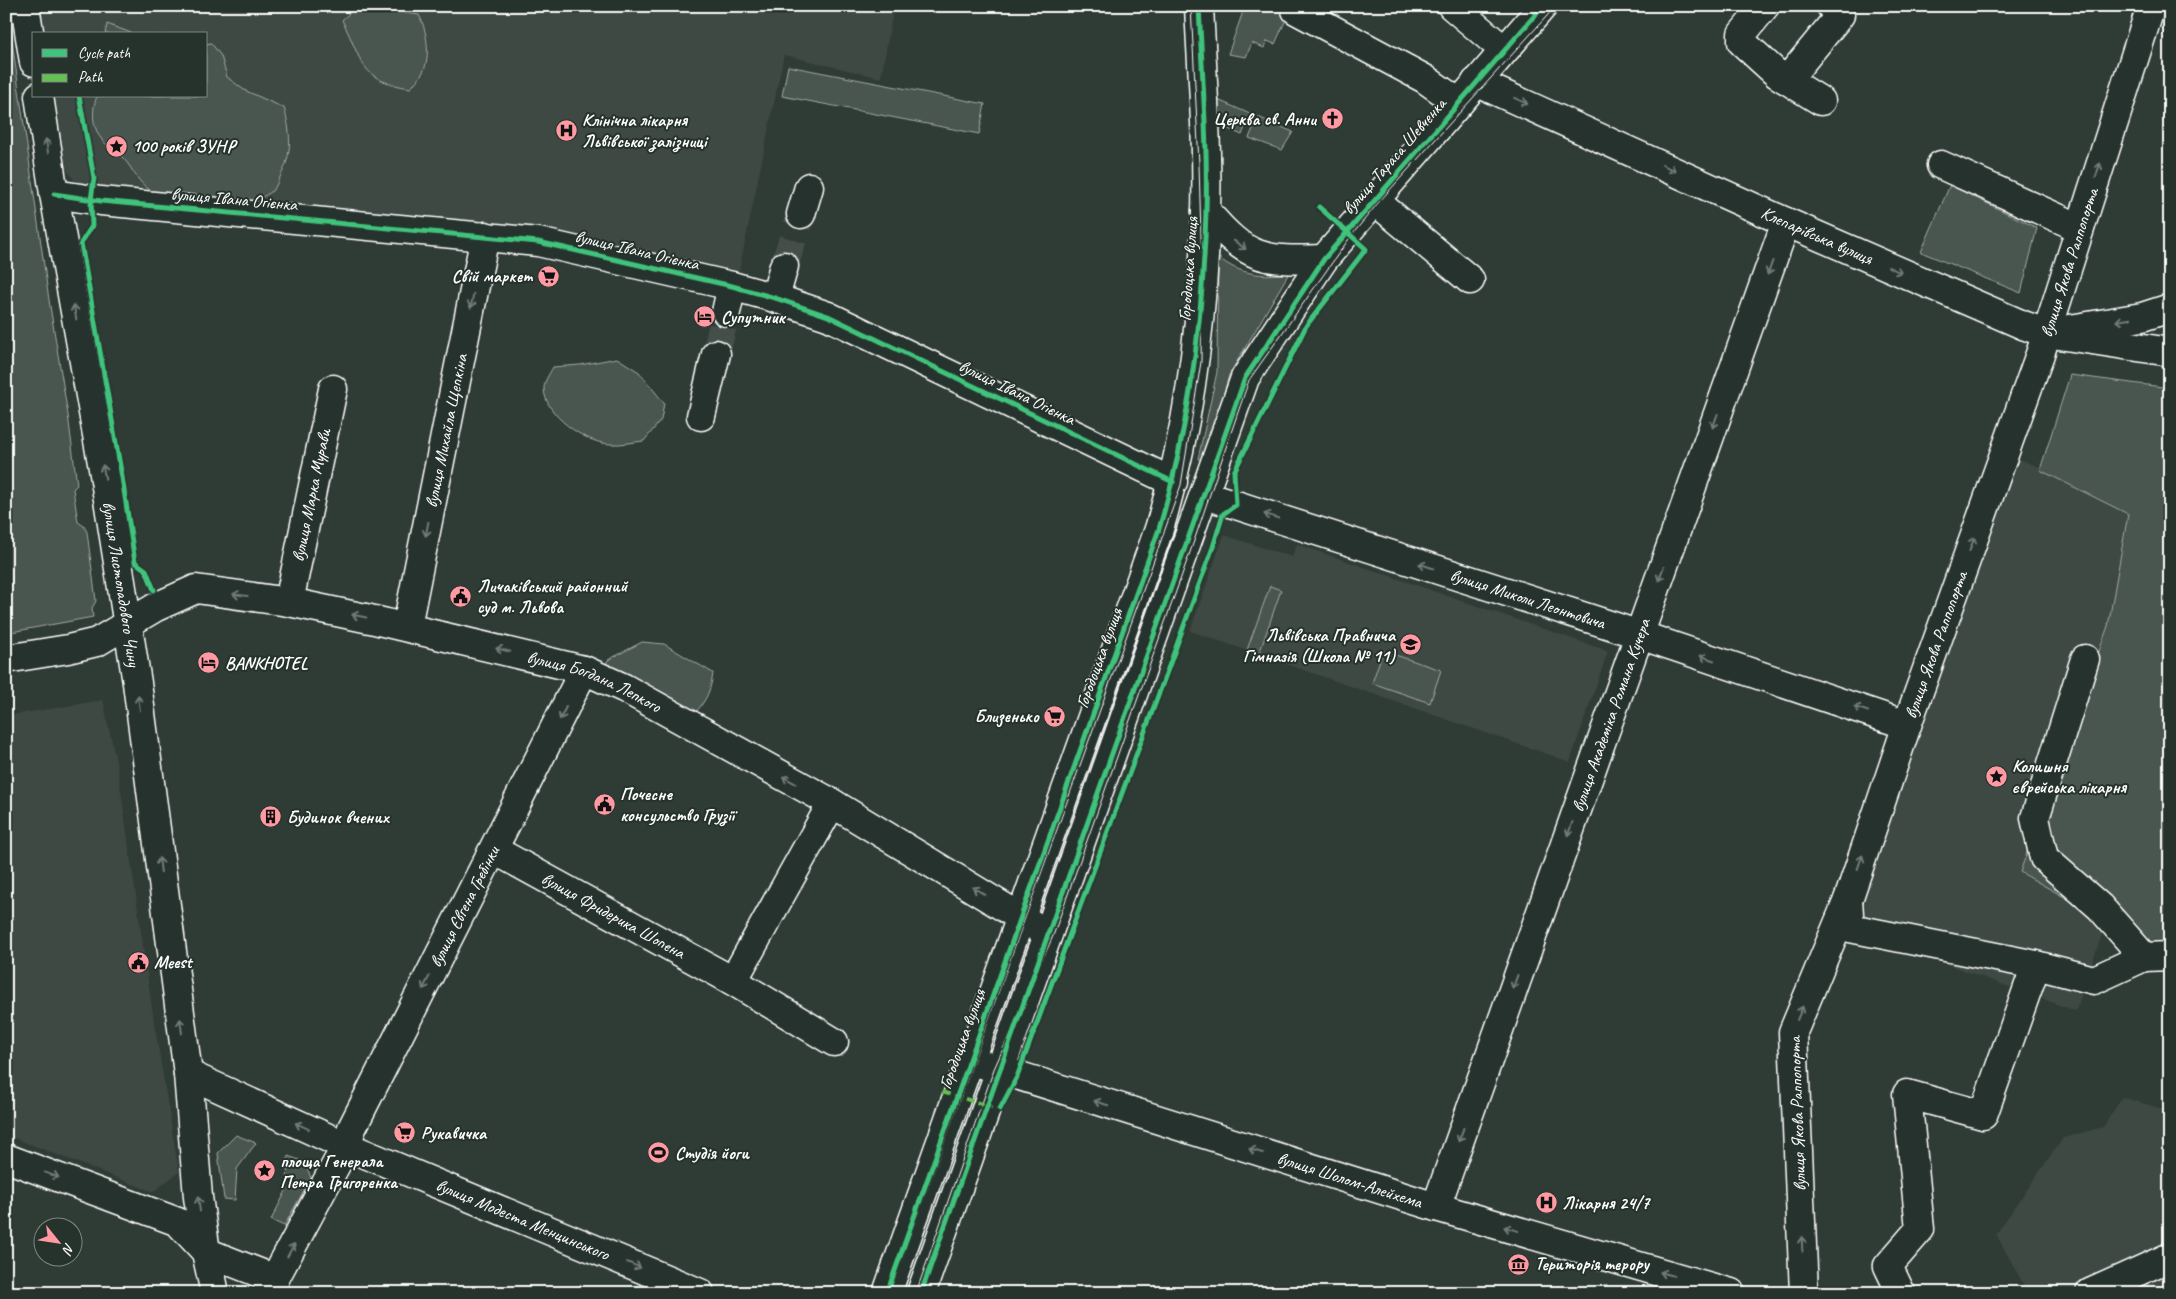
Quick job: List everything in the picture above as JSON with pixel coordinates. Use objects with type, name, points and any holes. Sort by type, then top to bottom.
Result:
[{"type":"street","points":[[25,6],[32,50]]},
{"type":"street","name":"Городоцька вулиця","points":[[887,1293],[1159,529],[1173,482],[1194,362],[1206,211],[1199,6]]},
{"type":"street","points":[[1452,6],[1504,50]]},
{"type":"street","name":"вулиця Тараса Шевченка","points":[[1205,495],[1245,378],[1324,259],[1543,6]]},
{"type":"street","points":[[1765,6],[1742,34],[1742,42],[1777,74],[1821,101]]},
{"type":"street","name":"вулиця Якова Раппопорта","points":[[1804,1293],[1793,1032],[1848,900],[1907,725],[2040,354],[2151,6]]},
{"type":"street","points":[[1296,10],[1425,79],[1459,103]]},
{"type":"street","points":[[1787,80],[1835,11]]},
{"type":"street","name":"Клепарівська вулиця","points":[[1476,82],[1786,222],[2023,325],[2046,333],[2170,352]]},
{"type":"street","name":"вулиця Листопадового Чину","points":[[39,98],[54,194],[104,474],[138,693],[188,1074]]},
{"type":"street","points":[[1941,165],[2080,228]]},
{"type":"street","points":[[801,214],[809,186]]},
{"type":"street","name":"вулиця Івана Огієнка","points":[[54,194],[101,201],[538,242],[732,286],[828,316],[1173,482]]},
{"type":"street","points":[[1374,200],[1470,280]]},
{"type":"street","points":[[1206,211],[1226,234],[1248,251],[1266,257],[1286,260],[1324,259]]},
{"type":"street","name":"вулиця Академіка Романа Кучера","points":[[1436,1207],[1786,222]]},
{"type":"street","name":"вулиця Михайла Щепкіна","points":[[407,626],[485,236]]},
{"type":"street","points":[[775,298],[784,266]]},
{"type":"street","points":[[726,312],[732,286]]},
{"type":"street","points":[[2046,333],[2142,317],[2170,308]]},
{"type":"street","points":[[701,416],[716,354]]},
{"type":"street","name":"вулиця Марка Мурави","points":[[289,602],[334,389]]},
{"type":"street","points":[[921,1293],[1205,495]]},
{"type":"street","name":"вулиця Миколи Леонтовича","points":[[1205,495],[1639,635],[1907,725]]},
{"type":"street","name":"вулиця Богдана Лепкого","points":[[6,659],[68,649],[97,642],[156,607],[196,589],[289,602],[407,626],[584,670],[624,688],[832,803],[1048,934]]},
{"type":"street","points":[[1848,900],[1850,928],[2036,965],[2094,980],[2157,956],[2044,858],[2035,818],[2085,659]]},
{"type":"street","name":"вулиця Євгена Гребінки","points":[[346,1146],[352,1128],[584,670]]},
{"type":"street","points":[[732,981],[832,803]]},
{"type":"street","name":"вулиця Фридерика Шопена","points":[[493,852],[507,857],[732,981],[834,1042]]},
{"type":"street","points":[[1901,1293],[1888,1266],[1920,1229],[1907,1094],[1983,1114],[2036,965]]},
{"type":"street","name":"вулиця Шолом-Алейхема","points":[[969,1060],[1436,1207],[1731,1293]]},
{"type":"street","points":[[6,1158],[178,1222],[206,1252],[271,1286],[346,1146],[188,1074],[198,1197],[206,1252],[215,1293]]},
{"type":"street","name":"вулиця Модеста Менцинського","points":[[346,1146],[700,1293]]},
{"type":"street","points":[[2090,1293],[2170,1257]]},
{"type":"shaded area","points":[[7,6],[49,300],[68,415],[77,485],[73,489],[78,522],[84,526],[87,532],[96,601],[92,608],[93,617],[6,633]]},
{"type":"shaded area","points":[[38,6],[894,6],[881,78],[784,55],[737,281],[96,193],[74,180],[65,167],[53,98],[208,98],[208,32],[43,32]]},
{"type":"shaded area","points":[[357,6],[384,6],[398,12],[419,15],[426,36],[427,59],[423,72],[411,88],[381,80],[365,67],[359,58],[342,20]]},
{"type":"shaded area","points":[[1245,6],[1292,6],[1275,44],[1267,41],[1264,48],[1252,43],[1246,57],[1228,54]]},
{"type":"shaded area","points":[[107,24],[129,32],[105,32]]},
{"type":"shaded area","points":[[211,43],[221,56],[227,77],[244,90],[284,108],[290,143],[287,160],[273,190],[256,200],[233,206],[208,208],[184,205],[169,200],[146,187],[124,159],[99,136],[94,123],[94,110],[96,98],[208,98],[208,44]]},
{"type":"shaded area","points":[[788,66],[985,104],[979,134],[782,96]]},
{"type":"shaded area","points":[[1218,100],[1250,114],[1242,135],[1219,125]]},
{"type":"shaded area","points":[[1258,117],[1293,132],[1282,150],[1249,138]]},
{"type":"shaded area","points":[[1950,185],[2037,228],[2021,293],[1921,252]]},
{"type":"shaded area","points":[[1218,257],[1234,268],[1243,271],[1270,275],[1289,273],[1229,375],[1205,461],[1198,459],[1217,372]]},
{"type":"shaded area","points":[[617,358],[639,372],[664,403],[661,420],[644,441],[614,444],[589,439],[568,426],[558,417],[546,398],[544,385],[553,367],[580,365]]},
{"type":"shaded area","points":[[2070,375],[2170,388],[2170,940],[2147,944],[2020,872],[2108,626],[2128,514],[2040,470]]},
{"type":"shaded area","points":[[2015,457],[2144,511],[2110,911],[2076,1011],[1843,927]]},
{"type":"shaded area","name":"Львівська Правнича Гімназія (Школа № 11)","points":[[1224,535],[1292,557],[1297,544],[1608,651],[1570,762],[1190,631]]},
{"type":"shaded area","points":[[1270,586],[1281,590],[1259,654],[1247,650]]},
{"type":"shaded area","points":[[642,642],[664,644],[713,673],[707,695],[695,713],[603,669],[608,660]]},
{"type":"shaded area","points":[[1383,651],[1441,670],[1430,703],[1372,683]]},
{"type":"shaded area","points":[[103,700],[118,770],[154,1021],[179,1172],[153,1192],[6,1135],[6,716]]},
{"type":"shaded area","points":[[2122,1097],[2170,1111],[2170,1293],[2028,1293],[1996,1234],[2063,1138],[2103,1127]]},
{"type":"shaded area","points":[[236,1135],[256,1143],[237,1169],[235,1200],[224,1199],[218,1153]]},
{"type":"shaded area","points":[[288,1156],[305,1162],[311,1178],[284,1226],[271,1220],[287,1189]]},
{"type":"tunnel","points":[[784,266],[801,214]]},
{"type":"tunnel","points":[[716,354],[726,312]]},
{"type":"tram line","points":[[890,1293],[1181,485],[1201,362],[1202,274],[1199,164],[1191,6]]},
{"type":"tram line","points":[[916,1293],[994,1069],[1053,936],[1194,541],[1249,380],[1351,236],[1378,203],[1556,6]]},
{"type":"marked path","points":[[942,1092],[992,1107]]},
{"type":"cycle path","points":[[887,1293],[1159,529],[1170,490],[1187,411],[1202,291],[1206,211],[1206,160],[1199,6]]},
{"type":"cycle path","points":[[921,1293],[1245,378],[1324,259],[1543,6]]},
{"type":"cycle path","points":[[79,98],[94,178],[91,200],[92,226],[81,243],[135,562],[146,570],[154,590]]},
{"type":"cycle path","points":[[54,194],[101,201],[538,242],[732,286],[828,316],[1173,482]]},
{"type":"cycle path","points":[[1000,1109],[1017,1077],[1213,547],[1223,514],[1236,505],[1234,472],[1306,326],[1366,249],[1319,207]]},
{"type":"place","name":"Церква св. Анни","points":[[1332,119]]},
{"type":"place","name":"Клінічна лікарня Львівської залізниці","points":[[566,130]]},
{"type":"place","name":"100 років ЗУНР","points":[[116,146]]},
{"type":"place","name":"Свій маркет","points":[[548,276]]},
{"type":"place","name":"Супутник","points":[[705,317]]},
{"type":"place","name":"Личаківський районний суд м. Львова","points":[[461,596]]},
{"type":"place","name":"Львівська Правнича Гімназія (Школа № 11)","points":[[1411,645]]},
{"type":"place","name":"BANKHOTEL","points":[[209,663]]},
{"type":"place","name":"Близенько","points":[[1055,716]]},
{"type":"place","name":"Колишня єврейська лікарня","points":[[1996,776]]},
{"type":"place","name":"Почесне консульство Грузії","points":[[604,804]]},
{"type":"place","name":"Будинок вчених","points":[[271,817]]},
{"type":"place","name":"Meest","points":[[138,962]]},
{"type":"place","name":"Рукавичка","points":[[405,1133]]},
{"type":"place","name":"Студія йоги","points":[[659,1153]]},
{"type":"place","name":"площа Генерала Петра Григоренка","points":[[264,1171]]},
{"type":"place","name":"Лікарня 24/7","points":[[1546,1203]]},
{"type":"place","name":"Територія терору","points":[[1519,1264]]}]
